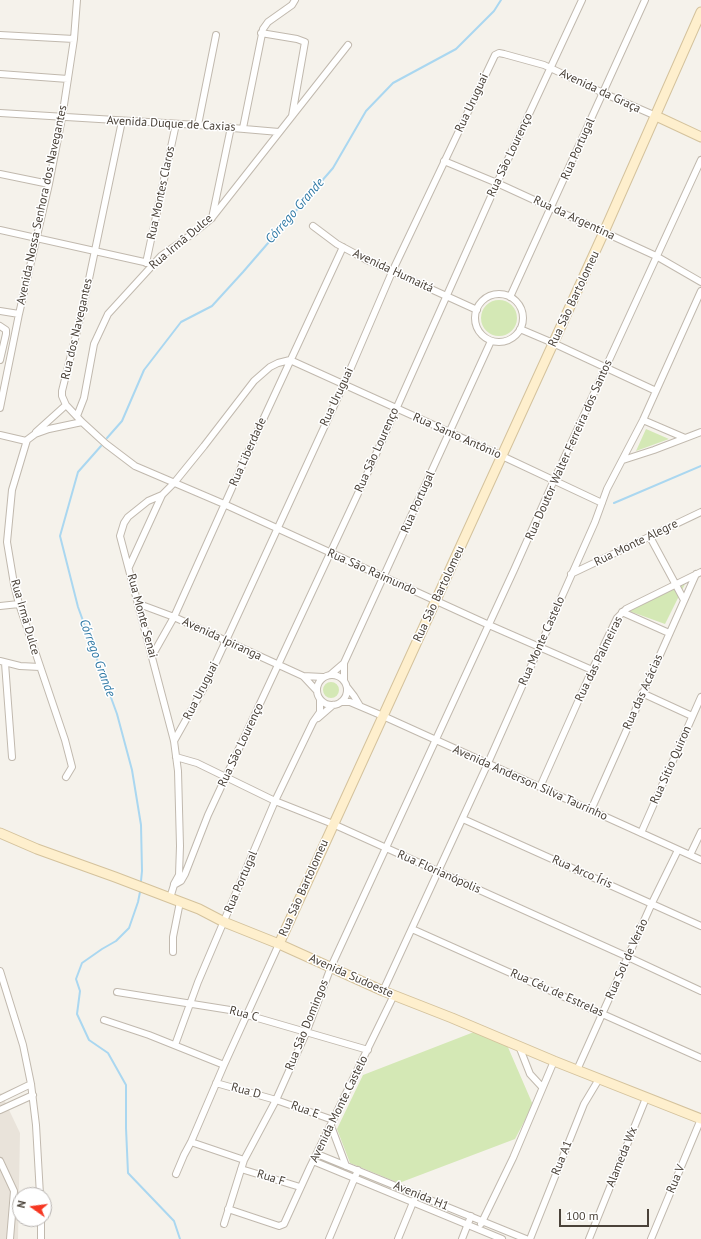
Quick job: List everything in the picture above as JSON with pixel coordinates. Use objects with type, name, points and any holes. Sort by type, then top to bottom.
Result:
[{"type":"street","name":"Avenida Nossa Senhora dos Navegantes","points":[[0,408],[62,118],[78,0]]},
{"type":"street","points":[[243,128],[261,33],[265,25],[292,5],[295,0]]},
{"type":"street","name":"Rua São Lourenço","points":[[170,898],[174,885],[180,882],[185,874],[208,815],[330,554],[497,183],[582,0]]},
{"type":"street","name":"Rua Portugal","points":[[510,297],[645,0]]},
{"type":"street","name":"Rua São Bartolomeu","points":[[176,1174],[333,824],[604,232],[701,12]]},
{"type":"street","points":[[261,33],[298,39],[305,42],[291,118]]},
{"type":"street","points":[[0,35],[74,38]]},
{"type":"street","points":[[198,125],[216,35]]},
{"type":"street","name":"Rua Irmã Dulce","points":[[77,416],[84,398],[94,344],[103,324],[112,310],[149,263],[212,219],[348,45]]},
{"type":"street","name":"Avenida da Graça","points":[[497,54],[504,54],[537,62],[701,137]]},
{"type":"street","name":"Rua Uruguai","points":[[174,741],[206,684],[344,384],[392,272],[490,65],[497,54]]},
{"type":"street","points":[[0,74],[68,79]]},
{"type":"street","name":"Avenida Duque de Caxias","points":[[0,113],[62,118],[231,127],[279,132]]},
{"type":"street","name":"Rua dos Navegantes","points":[[66,405],[62,396],[62,391],[84,303],[122,121]]},
{"type":"street","name":"Rua Montes Claros","points":[[149,263],[176,124]]},
{"type":"street","points":[[212,219],[231,127]]},
{"type":"street","name":"Rua Doutor Walter Ferreira dos Santos","points":[[436,740],[701,160]]},
{"type":"street","name":"Rua da Argentina","points":[[444,162],[497,183],[656,256],[701,282]]},
{"type":"street","points":[[0,174],[49,184]]},
{"type":"street","name":"Avenida Humaitá","points":[[313,226],[342,247],[365,259],[447,295],[477,310]]},
{"type":"street","points":[[0,230],[149,263]]},
{"type":"street","name":"Rua Liberdade","points":[[152,656],[174,617],[342,247]]},
{"type":"street","name":"Rua Monte Castelo","points":[[383,991],[463,819],[595,522],[602,503],[643,420],[701,292]]},
{"type":"street","points":[[504,295],[510,297],[519,305],[522,311],[522,323],[520,329],[511,339],[498,342],[491,341],[479,332],[475,317],[477,310],[485,299],[491,296],[504,295]]},
{"type":"street","points":[[0,311],[19,314]]},
{"type":"street","points":[[0,360],[6,334],[6,330],[1,327]]},
{"type":"street","points":[[520,329],[656,391]]},
{"type":"street","name":"Rua Portugal","points":[[344,663],[491,341]]},
{"type":"street","points":[[129,567],[162,495],[174,483],[254,381],[270,367],[290,360]]},
{"type":"street","name":"Rua Santo Antônio","points":[[290,360],[602,503]]},
{"type":"street","points":[[35,434],[66,405],[82,422],[121,457],[135,466],[174,483]]},
{"type":"street","points":[[643,420],[685,438]]},
{"type":"street","points":[[0,435],[26,441],[31,436],[49,429],[82,422]]},
{"type":"street","points":[[623,460],[685,438],[700,431]]},
{"type":"street","name":"Rua Irmã Dulce","points":[[26,441],[12,490],[7,542],[19,604],[65,740],[72,767],[66,777]]},
{"type":"street","name":"Rua São Raimundo","points":[[174,483],[224,504],[489,626],[592,670]]},
{"type":"street","name":"Rua Monte Senai","points":[[162,495],[133,512],[124,523],[120,536],[174,741],[176,757]]},
{"type":"street","name":"Rua Monte Alegre","points":[[571,574],[701,512]]},
{"type":"street","points":[[650,537],[677,584],[684,600]]},
{"type":"street","points":[[0,541],[7,542]]},
{"type":"street","name":"Rua das Palmeiras","points":[[540,787],[617,618],[622,612],[698,573]]},
{"type":"street","name":"Rua das Acácias","points":[[591,810],[669,633],[698,573]]},
{"type":"street","points":[[0,606],[19,604]]},
{"type":"street","name":"Avenida Ipiranga","points":[[139,604],[174,617],[303,676]]},
{"type":"street","points":[[622,612],[669,633]]},
{"type":"street","points":[[12,757],[2,662],[20,666],[40,667]]},
{"type":"street","points":[[330,675],[344,663]]},
{"type":"street","points":[[313,722],[345,697],[344,663]]},
{"type":"street","points":[[303,676],[338,676],[360,706]]},
{"type":"street","points":[[303,676],[317,691],[320,700],[326,704],[333,705]]},
{"type":"street","points":[[317,691],[318,683],[323,677]]},
{"type":"street","points":[[642,693],[692,716]]},
{"type":"street","name":"Rua Sítio Quiron","points":[[641,833],[701,697]]},
{"type":"street","name":"Rua Portugal","points":[[174,1045],[189,1004],[275,801],[313,722],[320,712],[320,700]]},
{"type":"street","name":"Avenida Anderson Silva Taurinho","points":[[340,702],[350,702],[383,716],[701,860]]},
{"type":"street","name":"Rua São Domingos","points":[[224,1224],[244,1160],[276,1100],[306,1032],[331,968],[436,740]]},
{"type":"street","points":[[174,885],[179,875],[180,846],[176,757]]},
{"type":"street","name":"Rua Florianópolis","points":[[176,757],[197,763],[275,801],[333,824],[701,991]]},
{"type":"street","name":"Rua Arco Íris","points":[[463,819],[701,926]]},
{"type":"street","points":[[690,855],[701,832]]},
{"type":"street","name":"Avenida Sudoeste","points":[[0,833],[37,849],[199,909],[224,922],[279,944],[383,991],[701,1119]]},
{"type":"street","name":"Rua Sol de Verão","points":[[577,1070],[652,903],[678,850]]},
{"type":"street","points":[[174,952],[173,937],[180,902]]},
{"type":"street","name":"Rua Céu de Estrelas","points":[[412,929],[701,1058]]},
{"type":"street","points":[[0,971],[23,1045],[31,1084],[39,1187]]},
{"type":"street","name":"Rua C","points":[[117,992],[214,1007],[247,1014],[368,1050]]},
{"type":"street","name":"Avenida Monte Castelo","points":[[228,1209],[279,1226],[284,1224],[300,1187],[394,995]]},
{"type":"street","points":[[104,1020],[224,1065]]},
{"type":"street","points":[[519,1046],[530,1074],[542,1087]]},
{"type":"street","points":[[479,1229],[513,1158],[554,1061]]},
{"type":"street","name":"Rua A1","points":[[530,1239],[584,1104],[599,1079]]},
{"type":"street","name":"Rua D","points":[[216,1083],[276,1100]]},
{"type":"street","points":[[0,1099],[31,1084]]},
{"type":"street","points":[[0,1110],[33,1095]]},
{"type":"street","name":"Alameda Wx","points":[[589,1239],[646,1098]]},
{"type":"street","name":"Rua E","points":[[276,1100],[332,1123]]},
{"type":"street","name":"Rua V","points":[[651,1239],[701,1119]]},
{"type":"street","points":[[332,1123],[346,1166]]},
{"type":"street","points":[[191,1142],[244,1160]]},
{"type":"street","name":"Avenida H1","points":[[316,1154],[526,1239]]},
{"type":"street","points":[[0,1161],[14,1191],[10,1239]]},
{"type":"street","name":"Avenida H1","points":[[313,1161],[502,1239]]},
{"type":"street","name":"Rua F","points":[[241,1169],[300,1187]]},
{"type":"street","points":[[329,1239],[358,1170]]},
{"type":"street","points":[[398,1239],[416,1194]]},
{"type":"street","points":[[462,1239],[471,1216]]},
{"type":"street","points":[[41,1227],[41,1239]]},
{"type":"shaded area","points":[[1,1093],[20,1133],[19,1187],[12,1187],[12,1227],[18,1227],[18,1239],[0,1239]]},
{"type":"green space","points":[[503,300],[512,305],[516,311],[516,325],[512,331],[503,336],[495,336],[486,331],[482,325],[481,314],[486,305],[492,301]]},
{"type":"green space","points":[[646,429],[669,439],[636,451]]},
{"type":"green space","points":[[685,584],[665,624],[629,611]]},
{"type":"green space","points":[[331,682],[337,684],[339,690],[337,696],[331,698],[325,696],[323,690],[325,684]]},
{"type":"green space","points":[[474,1032],[507,1045],[533,1105],[515,1139],[399,1183],[350,1163],[337,1129],[363,1075]]},
{"type":"waterway","name":"Córrego Grande","points":[[107,438],[122,421],[144,370],[181,322],[212,306],[243,272],[333,168],[366,111],[393,83],[456,49],[494,11],[501,0]]},
{"type":"waterway","name":"Córrego Grande","points":[[101,446],[78,472],[60,536],[78,607],[117,714],[132,770],[141,825],[141,881]]},
{"type":"waterway","points":[[614,503],[701,466]]},
{"type":"waterway","name":"Córrego Grande","points":[[140,892],[129,928],[116,941],[82,963],[76,979],[80,991],[77,1014],[89,1040],[108,1053],[126,1085],[128,1173],[174,1221],[180,1239]]}]
